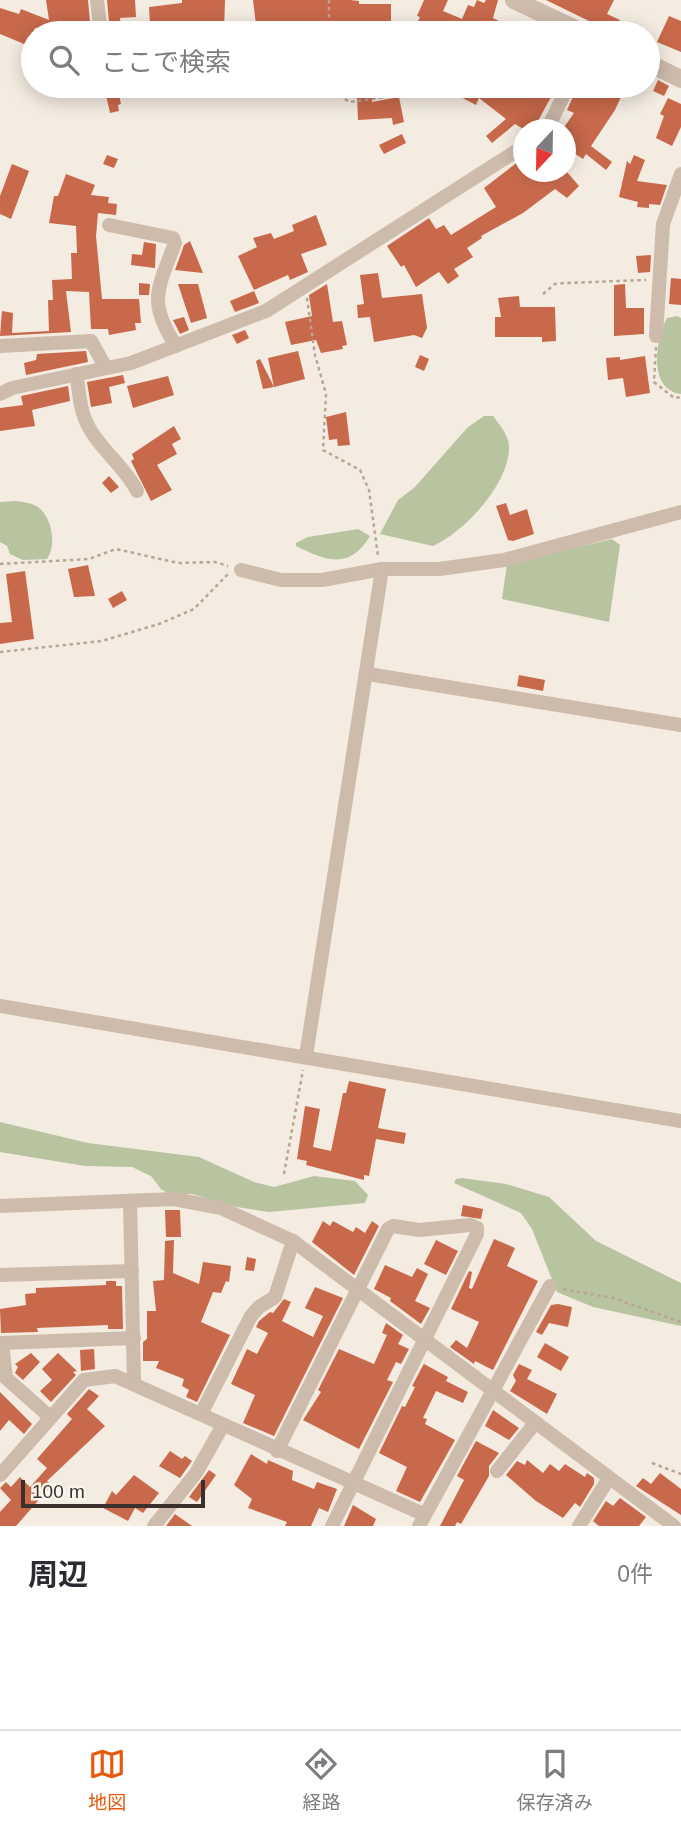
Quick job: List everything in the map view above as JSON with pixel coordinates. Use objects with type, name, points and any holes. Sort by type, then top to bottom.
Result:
[{"type":"street","points":[[97,0],[100,21]]},
{"type":"street","points":[[514,0],[559,21]]},
{"type":"street","points":[[660,69],[681,79]]},
{"type":"street","points":[[552,119],[562,98]]},
{"type":"street","points":[[0,394],[12,388],[131,363],[266,311],[513,152]]},
{"type":"street","points":[[656,336],[663,224],[681,174]]},
{"type":"street","points":[[109,225],[173,238],[174,243],[160,277],[157,307],[161,323],[176,346]]},
{"type":"street","points":[[0,346],[91,341],[106,368]]},
{"type":"street","points":[[76,374],[87,424],[130,476],[137,491]]},
{"type":"street","points":[[241,570],[281,580],[322,580],[382,569],[439,569],[504,560],[681,512]]},
{"type":"street","points":[[306,1056],[368,674],[382,569]]},
{"type":"street","points":[[368,674],[681,725]]},
{"type":"street","points":[[0,1006],[681,1121]]},
{"type":"street","points":[[0,1206],[174,1199],[221,1208],[293,1241],[668,1524]]},
{"type":"street","points":[[130,1202],[134,1382]]},
{"type":"street","points":[[277,1451],[388,1229],[393,1226],[419,1230],[470,1225],[477,1228],[477,1234],[425,1341],[332,1526]]},
{"type":"street","points":[[201,1414],[251,1316],[275,1297],[293,1241]]},
{"type":"street","points":[[0,1275],[132,1271]]},
{"type":"street","points":[[2,1467],[84,1380],[115,1376],[134,1382],[351,1484],[421,1520],[550,1286]]},
{"type":"street","points":[[50,1417],[6,1378],[1,1343],[134,1338]]},
{"type":"street","points":[[497,1471],[535,1423]]},
{"type":"street","points":[[154,1526],[196,1474],[223,1425]]},
{"type":"street","points":[[579,1526],[608,1478]]},
{"type":"path","points":[[329,0],[329,21]]},
{"type":"path","points":[[343,98],[350,102],[379,98]]},
{"type":"path","points":[[543,294],[555,284],[639,281],[659,277]]},
{"type":"path","points":[[306,284],[315,355],[326,394],[323,450],[360,470],[369,489],[375,545],[382,569]]},
{"type":"path","points":[[656,336],[654,382],[674,398],[681,397]]},
{"type":"path","points":[[0,564],[89,559],[116,549],[178,563],[215,562],[241,570]]},
{"type":"path","points":[[0,652],[102,642],[159,624],[194,609],[228,575],[241,570]]},
{"type":"path","points":[[284,1174],[306,1056]]},
{"type":"path","points":[[550,1286],[613,1298],[681,1322]]},
{"type":"path","points":[[652,1464],[681,1474]]},
{"type":"green space","points":[[667,318],[681,318],[681,394],[670,391],[663,384],[657,363],[659,339]]},
{"type":"green space","points":[[484,416],[493,416],[499,424],[506,436],[509,450],[501,478],[482,506],[458,530],[433,546],[380,534],[398,500],[415,487],[467,428]]},
{"type":"green space","points":[[16,501],[36,506],[47,517],[52,532],[52,546],[47,559],[23,560],[10,554],[7,546],[0,542],[0,502]]},
{"type":"green space","points":[[358,529],[370,536],[362,547],[346,558],[328,559],[296,546],[296,543],[308,537]]},
{"type":"green space","points":[[612,539],[620,545],[609,622],[502,599],[507,564]]},
{"type":"green space","points":[[0,1122],[88,1143],[199,1157],[254,1182],[274,1187],[314,1176],[355,1181],[368,1195],[365,1203],[269,1212],[237,1207],[192,1194],[169,1194],[161,1189],[151,1176],[132,1167],[85,1166],[0,1152]]},
{"type":"green space","points":[[456,1179],[506,1184],[549,1197],[596,1241],[681,1283],[681,1326],[593,1307],[557,1292],[532,1229],[521,1213],[454,1183]]},
{"type":"building","points":[[46,0],[88,0],[90,21],[21,21],[21,43],[0,34],[0,8],[19,14],[21,9],[49,20]]},
{"type":"building","points":[[107,0],[135,0],[136,17],[109,21]]},
{"type":"building","points":[[182,0],[225,0],[224,21],[150,21],[149,7],[182,3]]},
{"type":"building","points":[[253,0],[350,0],[359,1],[359,4],[391,4],[391,21],[256,21]]},
{"type":"building","points":[[424,0],[448,0],[443,11],[462,19],[468,5],[474,7],[477,0],[484,3],[486,0],[498,0],[493,18],[499,21],[418,21],[420,17],[417,16]]},
{"type":"building","points":[[546,0],[614,0],[607,14],[620,21],[589,21]]},
{"type":"building","points":[[669,16],[681,21],[681,52],[660,43],[660,36]]},
{"type":"building","points":[[660,81],[669,86],[664,96],[660,94]]},
{"type":"building","points":[[107,98],[120,98],[119,111],[110,113]]},
{"type":"building","points":[[357,98],[372,98],[372,102],[399,98],[404,122],[393,125],[392,118],[358,120]]},
{"type":"building","points":[[463,98],[479,98],[476,105]]},
{"type":"building","points":[[479,98],[550,98],[539,119],[513,119],[513,126],[492,143],[486,136],[506,119]]},
{"type":"building","points":[[572,98],[620,98],[591,146],[612,162],[606,170],[586,154],[583,159],[576,154],[576,119],[570,119],[574,113],[567,110]]},
{"type":"building","points":[[668,98],[681,104],[681,127],[672,146],[656,138],[664,116],[660,114]]},
{"type":"building","points":[[402,134],[406,143],[384,154],[379,145]]},
{"type":"building","points":[[107,155],[118,159],[114,168],[103,164]]},
{"type":"building","points":[[634,155],[645,160],[637,181],[667,185],[660,205],[637,207],[638,202],[619,197],[627,161],[630,164]]},
{"type":"building","points":[[12,164],[29,171],[11,219],[0,214],[0,196]]},
{"type":"building","points":[[513,166],[513,182],[576,182],[579,186],[567,198],[555,189],[523,213],[481,236],[482,238],[467,248],[473,257],[454,269],[459,276],[448,284],[439,272],[416,287],[404,265],[401,267],[387,246],[429,218],[436,229],[444,225],[451,235],[496,207],[484,188]]},
{"type":"building","points":[[66,174],[95,185],[91,195],[109,197],[108,203],[117,204],[116,215],[98,213],[96,236],[102,299],[139,299],[141,323],[135,323],[136,330],[109,335],[108,329],[91,329],[89,292],[66,291],[71,332],[0,336],[2,311],[13,313],[12,333],[49,331],[48,300],[53,300],[52,280],[72,279],[71,253],[77,253],[76,226],[49,223],[54,196],[58,196]]},
{"type":"building","points":[[316,215],[327,245],[301,254],[308,272],[290,280],[288,275],[254,290],[238,256],[257,247],[253,238],[271,233],[274,239],[294,231],[292,225]]},
{"type":"building","points":[[190,241],[203,273],[175,270],[184,245]]},
{"type":"building","points":[[144,242],[156,244],[155,268],[131,265],[132,254],[142,255]]},
{"type":"building","points":[[651,255],[650,272],[638,273],[636,256]]},
{"type":"building","points":[[378,273],[382,298],[422,294],[427,328],[422,338],[414,335],[374,342],[370,317],[358,318],[357,305],[364,304],[360,275]]},
{"type":"building","points":[[671,278],[681,279],[681,305],[669,304]]},
{"type":"building","points":[[139,283],[150,284],[149,295],[139,295]]},
{"type":"building","points":[[178,284],[198,284],[207,318],[191,323]]},
{"type":"building","points":[[327,284],[333,322],[342,321],[347,345],[342,346],[343,349],[321,353],[316,340],[291,345],[285,322],[312,316],[309,295]]},
{"type":"building","points":[[625,284],[626,308],[644,308],[644,334],[614,336],[614,285]]},
{"type":"building","points":[[254,291],[259,303],[235,312],[230,301]]},
{"type":"building","points":[[519,296],[520,307],[555,307],[556,341],[542,342],[542,337],[495,337],[495,317],[501,317],[498,298]]},
{"type":"building","points":[[184,317],[189,330],[180,334],[173,320]]},
{"type":"building","points":[[245,330],[249,338],[237,344],[232,335]]},
{"type":"building","points":[[86,351],[88,362],[26,375],[24,363],[36,360],[37,354]]},
{"type":"building","points":[[298,351],[305,379],[274,387],[268,358]]},
{"type":"building","points":[[420,355],[429,359],[424,371],[415,367]]},
{"type":"building","points":[[645,356],[650,393],[626,397],[623,378],[608,380],[606,358],[620,357],[620,360]]},
{"type":"building","points":[[260,359],[274,387],[263,389],[256,361]]},
{"type":"building","points":[[123,375],[125,383],[109,387],[112,403],[91,407],[87,382]]},
{"type":"building","points":[[168,376],[174,395],[133,408],[127,386]]},
{"type":"building","points":[[68,386],[70,401],[32,410],[35,426],[0,431],[0,408],[23,405],[21,396]]},
{"type":"building","points":[[346,412],[350,445],[338,446],[337,439],[329,440],[326,417]]},
{"type":"building","points":[[174,426],[181,439],[172,444],[177,454],[157,465],[172,490],[151,501],[131,461],[134,459],[132,454]]},
{"type":"building","points":[[109,476],[119,487],[111,493],[102,483]]},
{"type":"building","points":[[506,503],[510,515],[527,509],[534,534],[508,540],[496,506]]},
{"type":"building","points":[[88,565],[95,596],[74,597],[68,569]]},
{"type":"building","points":[[25,571],[34,639],[0,644],[0,623],[12,622],[6,574]]},
{"type":"building","points":[[122,591],[127,600],[113,608],[108,599]]},
{"type":"building","points":[[519,675],[545,680],[543,691],[517,686]]},
{"type":"building","points":[[349,1081],[386,1089],[378,1128],[406,1133],[404,1144],[376,1139],[369,1176],[364,1175],[364,1180],[306,1165],[307,1161],[297,1159],[305,1106],[320,1109],[313,1147],[331,1151],[343,1093],[346,1093]]},
{"type":"building","points":[[463,1205],[483,1209],[481,1219],[461,1216]]},
{"type":"building","points":[[165,1210],[180,1210],[181,1237],[166,1237]]},
{"type":"building","points":[[323,1221],[330,1226],[333,1221],[353,1232],[356,1227],[365,1233],[372,1221],[379,1226],[354,1275],[312,1242]]},
{"type":"building","points":[[494,1239],[515,1248],[507,1266],[538,1281],[493,1370],[475,1361],[474,1364],[450,1347],[456,1340],[467,1348],[479,1322],[451,1309],[469,1271],[472,1272],[469,1288],[472,1289]]},
{"type":"building","points":[[174,1240],[173,1273],[199,1284],[203,1262],[231,1266],[229,1282],[226,1281],[221,1293],[213,1292],[201,1322],[230,1335],[197,1402],[186,1397],[189,1390],[182,1386],[184,1379],[156,1368],[159,1361],[143,1361],[143,1342],[147,1339],[147,1311],[156,1311],[153,1281],[164,1280],[165,1241]]},
{"type":"building","points":[[436,1240],[458,1251],[446,1275],[424,1264]]},
{"type":"building","points":[[247,1257],[256,1259],[254,1271],[245,1270]]},
{"type":"building","points":[[385,1265],[412,1277],[417,1268],[428,1274],[415,1301],[430,1308],[421,1324],[390,1301],[391,1298],[374,1289]]},
{"type":"building","points":[[106,1281],[116,1281],[116,1286],[122,1286],[123,1329],[108,1329],[108,1325],[37,1328],[38,1332],[1,1333],[0,1309],[26,1305],[25,1294],[36,1293],[36,1288],[106,1285]]},
{"type":"building","points":[[315,1287],[343,1298],[274,1436],[243,1423],[255,1395],[231,1384],[247,1349],[257,1354],[268,1333],[256,1327],[259,1321],[270,1312],[273,1313],[284,1299],[291,1302],[282,1321],[313,1337],[323,1316],[305,1308]]},
{"type":"building","points":[[551,1305],[572,1307],[568,1327],[549,1323],[542,1335],[536,1332]]},
{"type":"building","points":[[386,1323],[403,1335],[398,1344],[409,1349],[401,1364],[396,1362],[387,1380],[393,1382],[359,1449],[303,1420],[321,1392],[318,1390],[339,1349],[374,1364],[387,1335],[382,1333]]},
{"type":"building","points":[[545,1343],[569,1357],[561,1371],[537,1357]]},
{"type":"building","points":[[94,1349],[95,1369],[81,1371],[80,1350]]},
{"type":"building","points":[[31,1353],[40,1362],[23,1380],[15,1373],[18,1367],[15,1364]]},
{"type":"building","points":[[58,1353],[77,1371],[73,1372],[76,1375],[51,1402],[40,1391],[52,1380],[42,1369]]},
{"type":"building","points":[[427,1358],[424,1364],[448,1377],[446,1381],[468,1392],[463,1403],[436,1391],[423,1418],[427,1419],[425,1424],[455,1440],[420,1502],[396,1491],[407,1467],[379,1453],[402,1406],[405,1407],[415,1387],[412,1386]]},
{"type":"building","points":[[519,1364],[532,1370],[527,1379],[557,1394],[547,1414],[510,1391],[516,1381],[513,1375]]},
{"type":"building","points":[[89,1389],[99,1396],[87,1409],[105,1426],[47,1481],[52,1485],[16,1526],[0,1526],[0,1512],[11,1500],[0,1488],[6,1482],[11,1487],[20,1477],[30,1487],[47,1468],[37,1459],[72,1419],[67,1414]]},
{"type":"building","points":[[0,1392],[32,1424],[24,1434],[9,1420],[0,1431]]},
{"type":"building","points":[[493,1410],[519,1428],[509,1440],[485,1426]]},
{"type":"building","points":[[476,1441],[499,1453],[489,1466],[489,1476],[461,1524],[457,1522],[455,1526],[440,1526],[464,1480],[457,1476]]},
{"type":"building","points":[[170,1451],[182,1459],[185,1456],[192,1461],[180,1478],[159,1466]]},
{"type":"building","points":[[251,1454],[267,1464],[268,1460],[293,1471],[292,1480],[314,1489],[317,1482],[337,1489],[328,1512],[319,1508],[311,1526],[285,1526],[287,1522],[248,1508],[252,1499],[234,1485]]},
{"type":"building","points":[[527,1460],[543,1473],[550,1464],[559,1471],[565,1464],[585,1477],[587,1473],[594,1478],[594,1484],[580,1507],[575,1503],[563,1518],[536,1501],[506,1475],[517,1461],[525,1465]]},
{"type":"building","points":[[209,1470],[216,1475],[197,1502],[189,1497]]},
{"type":"building","points":[[660,1473],[681,1489],[681,1515],[636,1486],[643,1478],[651,1484]]},
{"type":"building","points":[[134,1475],[159,1493],[143,1513],[135,1508],[128,1521],[103,1508],[112,1491],[116,1495]]},
{"type":"building","points":[[620,1498],[646,1517],[639,1526],[599,1526],[593,1521],[606,1501],[613,1506]]},
{"type":"building","points":[[353,1505],[376,1519],[373,1526],[344,1526]]},
{"type":"building","points":[[175,1514],[192,1526],[166,1526]]}]
